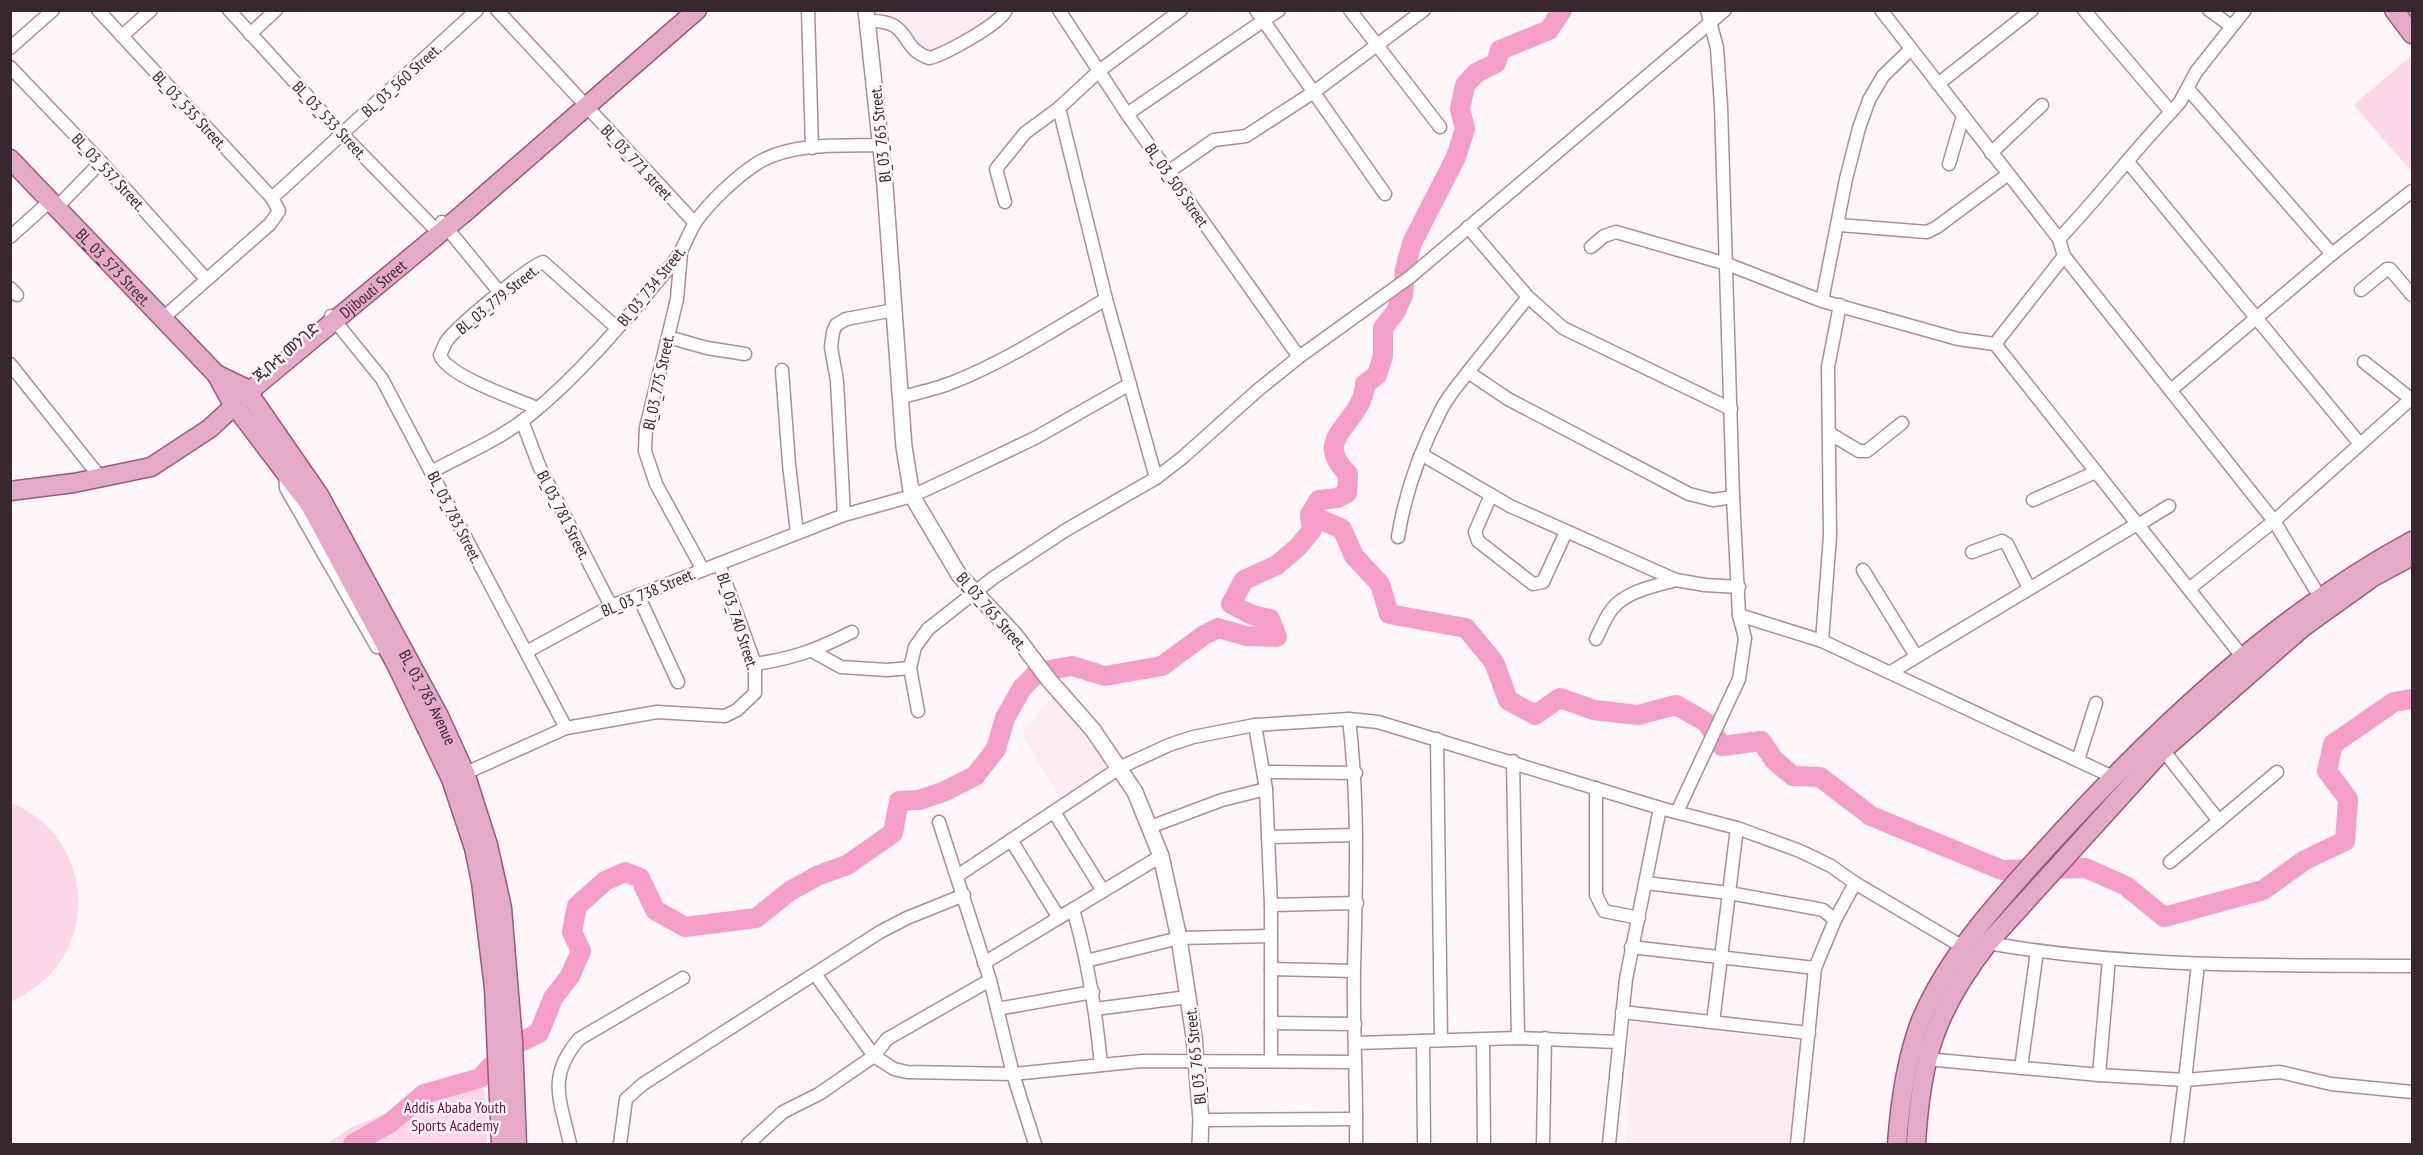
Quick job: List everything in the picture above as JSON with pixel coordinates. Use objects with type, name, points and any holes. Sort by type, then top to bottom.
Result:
[{"type":"main road","points":[[583,104],[688,10]]},
{"type":"main road","points":[[440,226],[697,10]]},
{"type":"main road","points":[[2394,10],[2412,34]]},
{"type":"main road","name":"BL_03_573 Street.","points":[[10,159],[216,374]]},
{"type":"main road","name":"Djibouti Street","points":[[255,383],[440,226]]},
{"type":"main road","points":[[216,374],[255,383]]},
{"type":"main road","name":"BL_03_785 Avenue","points":[[216,374],[233,404],[310,505],[458,776]]},
{"type":"main road","name":"ጂቡቲ መንገድ","points":[[10,484],[96,472],[154,458],[212,422],[255,383]]},
{"type":"main road","name":"BL_03_785 Avenue","points":[[255,383],[267,421],[324,504],[439,716],[458,776],[481,882],[494,988],[505,1045],[507,1096]]},
{"type":"main road","points":[[10,491],[74,483],[151,467],[212,422],[241,431],[264,442]]},
{"type":"main road","points":[[1916,1144],[1918,1098],[1926,1059],[1947,1003],[1965,972],[1988,943],[2032,891],[2227,682],[2237,650],[2316,589],[2368,553],[2412,531]]},
{"type":"main road","points":[[1897,1144],[1898,1123],[1910,1058],[1922,1020],[1963,947],[2009,890],[2154,735],[2302,628],[2369,571],[2412,541]]},
{"type":"main road","points":[[2369,571],[2412,556]]},
{"type":"main road","points":[[2227,682],[2262,674],[2329,620],[2412,567]]},
{"type":"main road","points":[[2047,848],[2062,860]]},
{"type":"main road","points":[[501,1144],[507,1096]]},
{"type":"main road","points":[[507,1096],[517,1144]]},
{"type":"street","points":[[10,48],[52,10]]},
{"type":"street","name":"BL_03_535 Street.","points":[[98,10],[272,198],[279,212],[270,224],[206,279]]},
{"type":"street","points":[[122,36],[151,10]]},
{"type":"street","name":"BL_03_533 Street.","points":[[229,10],[342,134],[440,226],[501,294]]},
{"type":"street","points":[[250,34],[276,10]]},
{"type":"street","name":"BL_03_560 Street.","points":[[272,198],[477,10]]},
{"type":"street","name":"BL_03_771 street","points":[[497,10],[695,223]]},
{"type":"street","points":[[808,10],[812,148]]},
{"type":"street","points":[[867,16],[890,21],[920,55],[929,58],[996,23],[1006,10]]},
{"type":"street","name":"BL_03_505 Street","points":[[1059,10],[1126,114],[1299,357]]},
{"type":"street","points":[[1005,202],[996,169],[1025,133],[1059,108],[1165,15],[1181,10]]},
{"type":"street","points":[[1256,10],[1385,194]]},
{"type":"street","points":[[1126,114],[1280,10]]},
{"type":"street","points":[[1350,10],[1440,127]]},
{"type":"street","points":[[1168,172],[1214,140],[1246,136],[1314,92],[1424,10]]},
{"type":"street","points":[[1677,812],[1739,679],[1745,638],[1739,615],[1733,497],[1720,83],[1717,48],[1707,10]]},
{"type":"street","points":[[918,711],[910,668],[915,647],[928,629],[993,578],[1066,530],[1156,478],[1299,357],[1410,277],[1725,10]]},
{"type":"street","points":[[1938,84],[2032,10]]},
{"type":"street","points":[[2084,10],[2171,112]]},
{"type":"street","points":[[2209,10],[2231,26]]},
{"type":"street","points":[[2059,239],[2128,162],[2143,141],[2171,112],[2188,89],[2196,72],[2245,10]]},
{"type":"street","points":[[1886,12],[1911,49],[2007,175],[2059,239],[2064,256],[2274,521],[2316,589]]},
{"type":"street","name":"Bl_03_765 Street.","points":[[867,16],[882,146],[904,447],[912,496],[959,575],[1015,635],[1044,674],[1093,729],[1135,792],[1161,856],[1179,938],[1196,1061],[1201,1120],[1200,1144]]},
{"type":"street","points":[[1822,301],[1858,128],[1869,100],[1883,76],[1911,49]]},
{"type":"street","name":"BL_03_537 Street.","points":[[10,67],[101,162],[206,279]]},
{"type":"street","points":[[2188,89],[2332,254]]},
{"type":"street","points":[[1991,153],[2042,105]]},
{"type":"street","points":[[1059,108],[1106,299],[1156,478]]},
{"type":"street","points":[[1948,164],[1963,116]]},
{"type":"street","name":"Bl_03_734 Street.","points":[[431,472],[500,436],[537,408],[617,328],[681,254],[695,223],[723,192],[759,162],[792,150],[882,146]]},
{"type":"street","points":[[10,237],[53,205],[101,162]]},
{"type":"street","points":[[2128,162],[2360,444]]},
{"type":"street","points":[[1839,225],[1927,232],[2007,175]]},
{"type":"street","points":[[2171,390],[2332,254],[2412,191]]},
{"type":"street","points":[[1468,228],[1528,297],[1563,328],[1731,409]]},
{"type":"street","points":[[1591,246],[1604,236],[1616,232],[1727,264],[1822,301],[1958,339],[1995,344],[2237,650]]},
{"type":"street","name":"Bl_03_775 Street.","points":[[681,254],[680,280],[646,428],[645,451],[656,484],[703,570]]},
{"type":"street","points":[[1995,344],[2064,256]]},
{"type":"street","name":"BL_03_779 Street.","points":[[537,408],[455,371],[442,362],[440,355],[446,342],[463,324],[535,264],[543,262],[617,328]]},
{"type":"street","points":[[2361,290],[2390,269],[2412,295]]},
{"type":"street","points":[[163,318],[206,279]]},
{"type":"street","points":[[1398,537],[1402,512],[1421,454],[1442,408],[1528,297]]},
{"type":"street","points":[[902,397],[949,384],[968,376],[1018,351],[1106,299]]},
{"type":"street","points":[[1822,641],[1830,536],[1828,367],[1840,305]]},
{"type":"street","points":[[844,515],[837,381],[831,347],[833,332],[836,325],[846,320],[894,310]]},
{"type":"street","name":"BL_03_783 Street.","points":[[332,318],[381,379],[566,728]]},
{"type":"street","points":[[668,337],[707,348],[745,354]]},
{"type":"street","points":[[2189,589],[2274,521],[2412,399],[2364,362]]},
{"type":"street","points":[[10,364],[96,472]]},
{"type":"street","points":[[782,370],[797,533]]},
{"type":"street","points":[[1468,372],[1508,399],[1689,494],[1713,500],[1733,497]]},
{"type":"street","name":"BL_03_738 Street.","points":[[526,652],[611,606],[844,515],[912,496],[1035,438],[1130,384]]},
{"type":"street","name":"Bl_03_781 Street.","points":[[522,421],[540,468],[611,606]]},
{"type":"street","points":[[1829,433],[1859,450],[1867,451],[1902,423]]},
{"type":"street","points":[[1421,454],[1491,495],[1566,532],[1676,580],[1738,587]]},
{"type":"street","points":[[2033,501],[2096,472]]},
{"type":"street","points":[[1491,495],[1475,532],[1478,541],[1533,584],[1543,582],[1566,532]]},
{"type":"street","points":[[1891,672],[2169,506]]},
{"type":"street","points":[[1972,552],[2002,541],[2007,544],[2029,588]]},
{"type":"street","name":"BL_03_740 Street.","points":[[458,776],[566,728],[657,712],[725,716],[737,710],[755,693],[755,664],[719,564]]},
{"type":"street","points":[[1863,570],[1916,656]]},
{"type":"street","points":[[1596,639],[1612,609],[1621,601],[1633,594],[1676,580]]},
{"type":"street","points":[[638,596],[678,682]]},
{"type":"street","points":[[1739,615],[1822,641],[2113,777]]},
{"type":"street","points":[[755,664],[790,659],[852,632]]},
{"type":"street","points":[[812,651],[841,667],[887,670],[910,668]]},
{"type":"street","points":[[2078,760],[2096,704]]},
{"type":"street","points":[[1349,719],[1356,773],[1357,903],[1354,971],[1356,1144]]},
{"type":"street","points":[[957,876],[1120,768],[1169,745],[1193,737],[1255,725],[1349,719],[1378,722],[1513,761],[1660,808],[1737,828],[1821,860],[1855,883],[1963,947]]},
{"type":"street","points":[[1255,725],[1266,789],[1271,905],[1270,1060]]},
{"type":"street","points":[[1437,740],[1440,1040]]},
{"type":"street","points":[[2163,750],[2219,821]]},
{"type":"street","points":[[1513,761],[1518,1038]]},
{"type":"street","points":[[1264,772],[1356,773]]},
{"type":"street","points":[[2170,862],[2277,772]]},
{"type":"street","points":[[1596,788],[1596,895],[1604,911],[1639,918]]},
{"type":"street","points":[[1150,827],[1222,800],[1266,789]]},
{"type":"street","points":[[1609,1144],[1618,1042],[1631,947],[1639,918],[1660,808]]},
{"type":"street","points":[[1054,812],[1103,891]]},
{"type":"street","points":[[939,822],[990,980],[1013,1074],[1035,1144]]},
{"type":"street","points":[[1713,1022],[1737,828]]},
{"type":"street","points":[[1268,837],[1356,835]]},
{"type":"street","points":[[1011,840],[1059,918]]},
{"type":"street","points":[[984,963],[1161,856]]},
{"type":"street","points":[[1646,883],[1729,893],[1823,910],[1835,920]]},
{"type":"street","points":[[1797,1144],[1815,968],[1835,920],[1855,883]]},
{"type":"street","points":[[620,1144],[626,1099],[663,1071],[880,932],[907,918],[964,895]]},
{"type":"street","points":[[1271,905],[1357,903]]},
{"type":"street","points":[[1073,909],[1093,992],[1101,1065]]},
{"type":"street","points":[[1086,961],[1179,938],[1271,936]]},
{"type":"street","points":[[1988,943],[2109,959],[2198,964],[2412,966]]},
{"type":"street","points":[[1631,947],[1815,968]]},
{"type":"street","points":[[2021,1068],[2037,951]]},
{"type":"street","points":[[2099,1075],[2109,959]]},
{"type":"street","points":[[2177,1144],[2198,964]]},
{"type":"street","points":[[1271,969],[1354,971]]},
{"type":"street","points":[[815,974],[874,1056],[894,1069],[907,1072],[1013,1074],[1142,1061],[1355,1062]]},
{"type":"street","points":[[570,1144],[558,1095],[566,1054],[579,1039],[683,978]]},
{"type":"street","points":[[748,1144],[783,1112],[819,1094],[874,1056],[887,1039],[990,980]]},
{"type":"street","points":[[997,1009],[1093,992]]},
{"type":"street","points":[[1095,1009],[1188,997]]},
{"type":"street","points":[[1622,1012],[1809,1033]]},
{"type":"street","points":[[1271,1023],[1355,1024]]},
{"type":"street","points":[[1356,1043],[1518,1038],[1618,1042]]},
{"type":"street","points":[[1543,1144],[1545,1038]]},
{"type":"street","points":[[1483,1040],[1484,1144]]},
{"type":"street","points":[[1424,1041],[1424,1144]]},
{"type":"street","points":[[1926,1059],[2099,1075],[2185,1080],[2280,1072],[2331,1084],[2412,1092]]},
{"type":"street","points":[[1201,1120],[1356,1119]]},
{"type":"shaded area","points":[[872,11],[1002,11],[972,33],[934,52],[929,52],[922,50],[893,19],[872,15]]},
{"type":"shaded area","points":[[1057,694],[1114,764],[1062,802],[1022,734],[1039,711]]},
{"type":"shaded area","points":[[1630,1021],[1801,1042],[1792,1144],[1627,1144]]},
{"type":"green space","points":[[2412,55],[2412,172],[2354,105]]},
{"type":"green space","points":[[11,803],[33,814],[51,830],[64,849],[74,870],[78,893],[78,917],[72,940],[60,962],[44,980],[11,1002]]},
{"type":"green space","name":"Addis Ababa Youth Sports Academy","points":[[480,1083],[485,1092],[487,1144],[327,1144],[352,1127],[398,1109],[429,1091]]},
{"type":"waterway","points":[[353,1144],[390,1123],[424,1094],[480,1078],[510,1047],[539,1033],[553,998],[570,976],[581,951],[572,932],[577,906],[605,881],[625,872],[640,878],[655,910],[685,927],[756,918],[790,891],[819,875],[847,865],[893,833],[899,801],[919,800],[943,792],[975,776],[996,749],[1005,718],[1022,688],[1038,672],[1072,666],[1105,676],[1162,666],[1204,635],[1218,628],[1246,636],[1277,637],[1270,619],[1252,615],[1231,604],[1244,580],[1277,565],[1298,547],[1312,530],[1310,515],[1319,500],[1337,498],[1347,493],[1348,474],[1337,461],[1334,450],[1336,440],[1356,410],[1365,384],[1377,375],[1383,356],[1383,328],[1396,311],[1403,295],[1405,269],[1412,243],[1456,157],[1465,129],[1460,109],[1465,85],[1476,73],[1496,63],[1500,50],[1549,30],[1562,10]]},
{"type":"waterway","points":[[1310,515],[1342,529],[1354,556],[1380,584],[1389,614],[1466,628],[1494,662],[1508,700],[1535,715],[1560,698],[1594,710],[1638,715],[1676,705],[1706,722],[1722,746],[1761,741],[1774,760],[1793,776],[1820,777],[1871,816],[2002,870],[2086,868],[2126,886],[2164,917],[2263,890],[2305,860],[2345,841],[2348,799],[2327,771],[2333,744],[2394,702],[2412,699]]},
{"type":"tram line","points":[[2408,10],[2412,16]]}]
